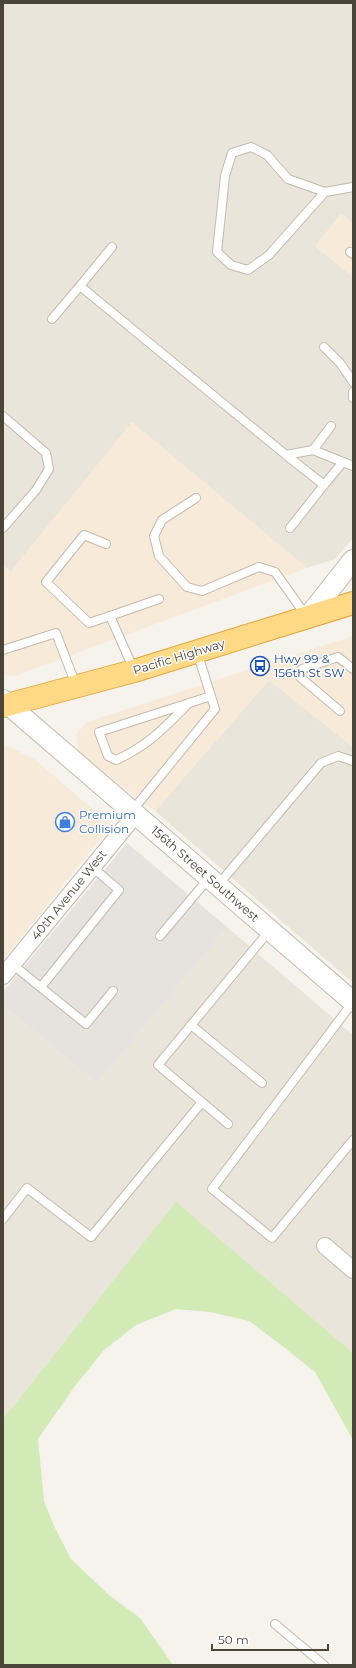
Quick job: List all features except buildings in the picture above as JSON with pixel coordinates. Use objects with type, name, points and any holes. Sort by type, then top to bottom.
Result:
[{"type":"highway","name":"Pacific Highway","points":[[5,703],[134,671],[308,617],[347,607]]},
{"type":"street","points":[[308,617],[353,560]]},
{"type":"street","name":"156th Street Southwest","points":[[5,703],[353,1002]]},
{"type":"street","name":"40th Avenue West","points":[[8,970],[134,813]]},
{"type":"street","points":[[325,1246],[353,1270]]},
{"type":"lane","points":[[325,192],[269,255],[248,270],[231,265],[217,252],[225,176],[232,153],[252,147],[268,155],[288,179],[325,192],[353,187]]},
{"type":"lane","points":[[52,319],[112,246]]},
{"type":"lane","points":[[80,286],[324,485]]},
{"type":"lane","points":[[324,347],[340,363],[353,382]]},
{"type":"lane","points":[[353,392],[353,398]]},
{"type":"lane","points":[[3,416],[46,453],[49,469],[36,490],[3,528]]},
{"type":"lane","points":[[312,450],[331,426]]},
{"type":"lane","points":[[286,455],[312,450],[353,466]]},
{"type":"lane","points":[[290,528],[343,462]]},
{"type":"lane","points":[[196,498],[162,520],[154,536],[159,556],[187,587],[202,591],[259,567],[276,572],[308,617]]},
{"type":"lane","points":[[106,544],[84,535],[46,582],[89,623],[159,599]]},
{"type":"lane","points":[[110,616],[134,671]]},
{"type":"lane","points":[[3,650],[56,633],[76,686]]},
{"type":"lane","points":[[134,813],[215,709],[197,651]]},
{"type":"lane","points":[[340,711],[300,677],[300,673],[302,669],[338,657],[353,669]]},
{"type":"lane","points":[[189,703],[156,737],[135,751],[116,760],[108,756],[99,732],[189,703],[211,696]]},
{"type":"lane","points":[[160,936],[214,881],[322,763],[338,756],[353,761]]},
{"type":"lane","points":[[41,988],[120,890],[92,867]]},
{"type":"lane","points":[[228,1124],[158,1065],[270,930]]},
{"type":"lane","points":[[8,970],[41,988],[86,1024],[113,991]]},
{"type":"lane","points":[[353,1002],[212,1189],[272,1238],[353,1140]]},
{"type":"lane","points":[[191,1025],[262,1083]]},
{"type":"lane","points":[[3,1219],[27,1188],[91,1237],[202,1102]]},
{"type":"lane","points":[[275,1624],[324,1665]]},
{"type":"shaded area","points":[[3,3],[353,3],[353,223],[341,214],[315,246],[353,277],[353,538],[335,559],[307,568],[132,423],[11,572],[3,565]]},
{"type":"shaded area","points":[[341,214],[353,223],[353,277],[315,246]]},
{"type":"shaded area","points":[[132,422],[307,568],[15,676],[3,675],[3,565],[11,571]]},
{"type":"shaded area","points":[[353,636],[353,747],[269,680],[155,811],[79,754],[76,734],[87,722]]},
{"type":"shaded area","points":[[269,680],[353,747],[353,983],[155,811]]},
{"type":"shaded area","points":[[8,746],[34,759],[111,825],[3,960],[3,747]]},
{"type":"shaded area","points":[[127,843],[227,927],[97,1083],[3,1005],[3,992]]},
{"type":"shaded area","points":[[227,927],[353,1035],[353,1353],[176,1203],[3,1419],[3,1005],[97,1083]]},
{"type":"green space","points":[[176,1202],[353,1353],[353,1440],[315,1372],[249,1321],[210,1312],[176,1309],[136,1325],[104,1350],[75,1386],[38,1439],[44,1501],[55,1528],[71,1559],[110,1596],[140,1618],[173,1665],[3,1665],[3,1419]]},
{"type":"place","name":"Hwy 99 & 156th St SW","points":[[260,666]]},
{"type":"place","name":"Premium Collision","points":[[65,822]]}]
